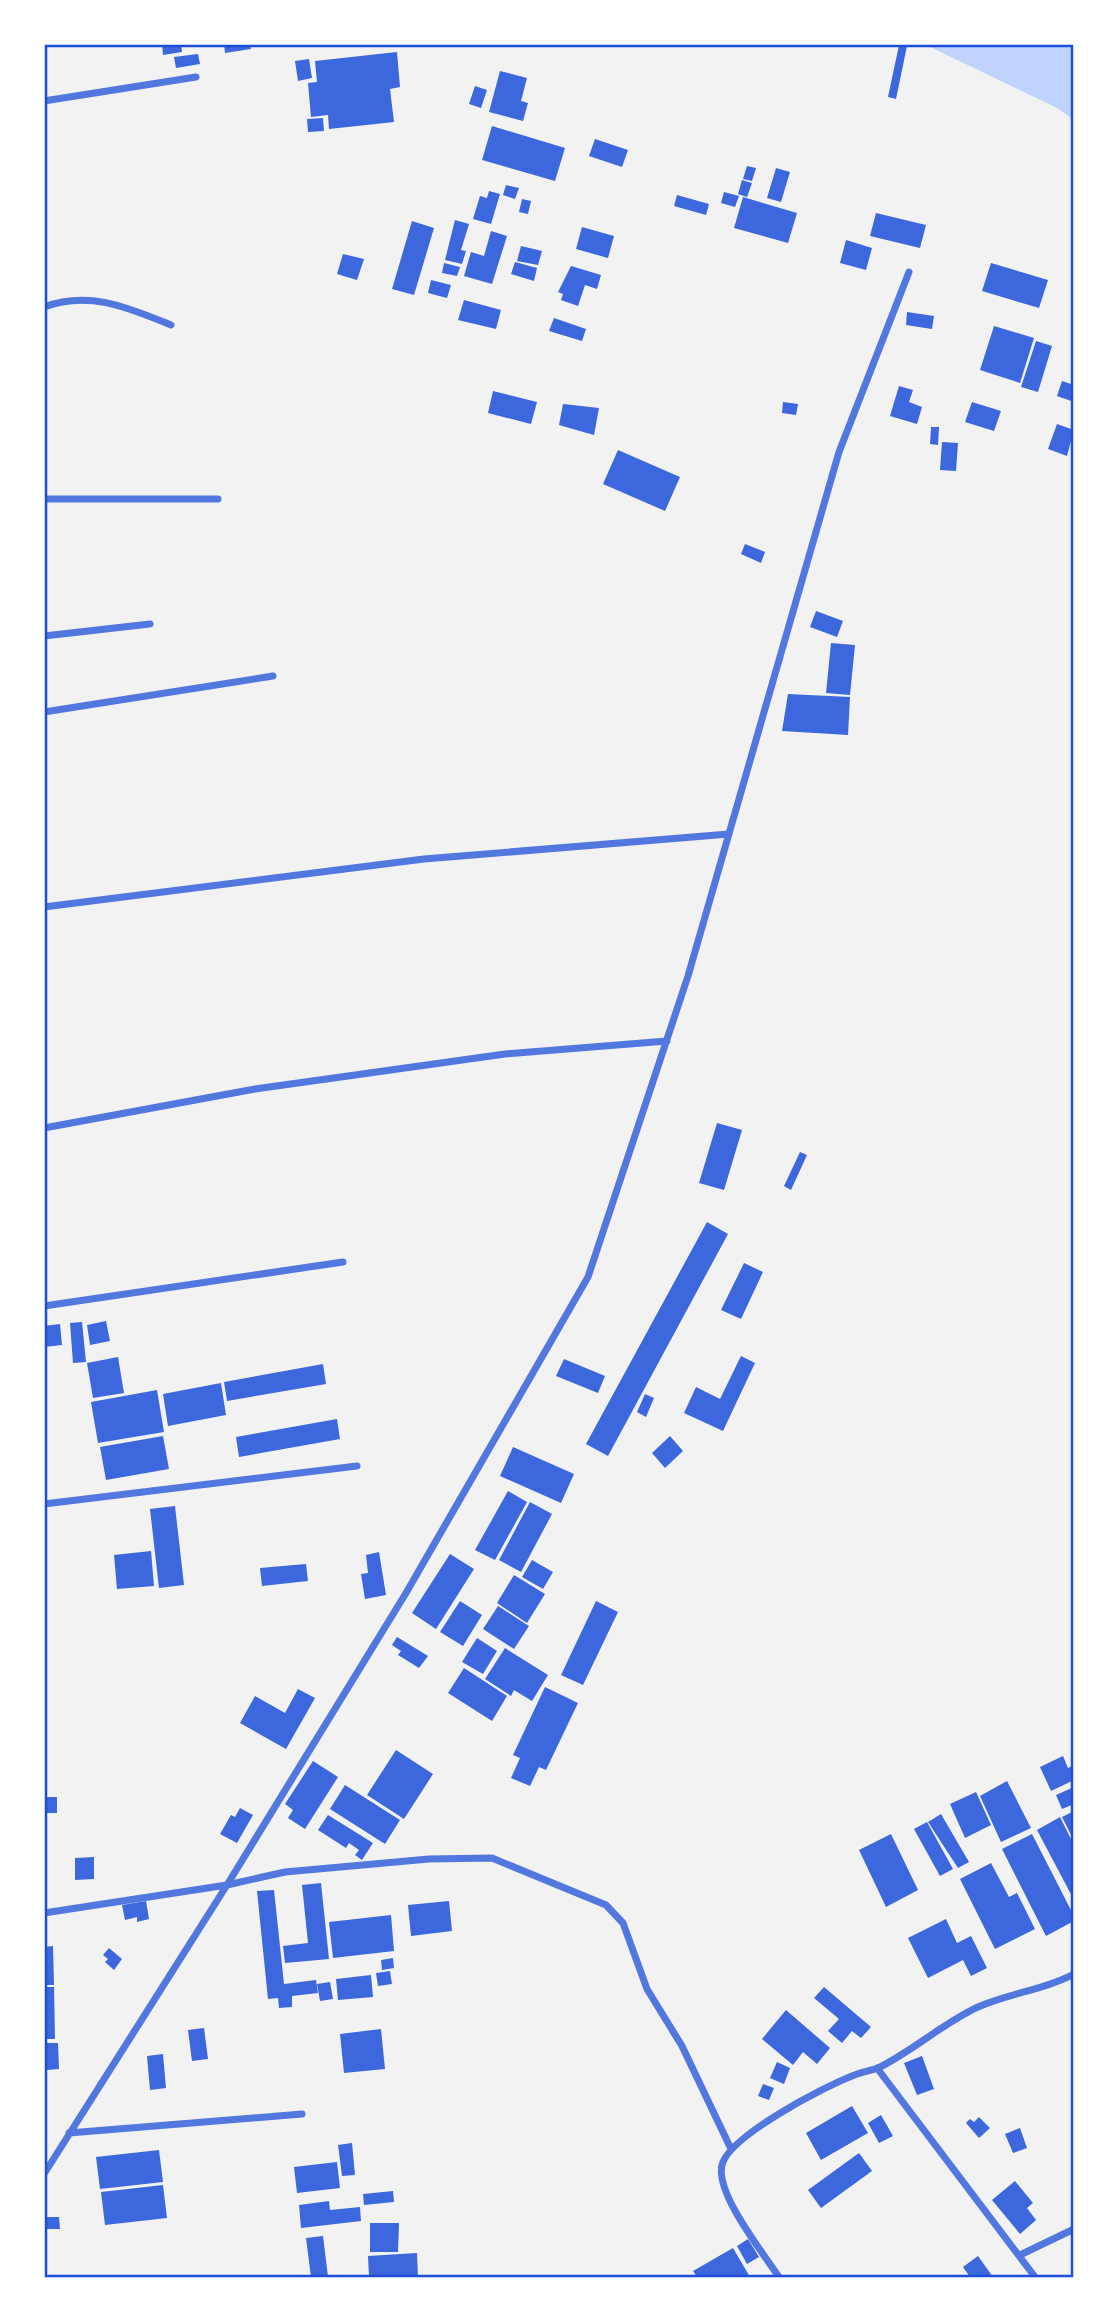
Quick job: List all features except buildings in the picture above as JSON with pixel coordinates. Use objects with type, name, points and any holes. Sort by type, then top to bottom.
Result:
[{"type":"street","points":[[44,101],[196,77]]},
{"type":"street","points":[[44,2174],[407,1593],[588,1278],[667,1041],[839,452],[909,272]]},
{"type":"street","points":[[44,307],[63,300],[110,301],[171,325]]},
{"type":"street","points":[[44,499],[218,499]]},
{"type":"street","points":[[44,636],[150,624]]},
{"type":"street","points":[[44,712],[274,676]]},
{"type":"street","points":[[44,907],[424,859],[729,834]]},
{"type":"street","points":[[44,1128],[256,1089],[505,1054],[667,1041]]},
{"type":"street","points":[[44,1307],[342,1262]]},
{"type":"street","points":[[44,1504],[357,1466]]},
{"type":"street","points":[[44,1913],[227,1885],[285,1872],[429,1859],[492,1858],[606,1905],[623,1923],[647,1989],[682,2046],[731,2149]]},
{"type":"street","points":[[779,2277],[740,2218],[722,2181],[722,2164],[731,2149],[785,2109],[853,2075],[877,2068],[979,2006],[1060,1981],[1074,1974]]},
{"type":"street","points":[[877,2068],[1035,2277]]},
{"type":"street","points":[[69,2133],[302,2114]]},
{"type":"street","points":[[1020,2255],[1074,2229]]},
{"type":"water","points":[[924,44],[1074,44],[1074,120],[1057,108]]}]
